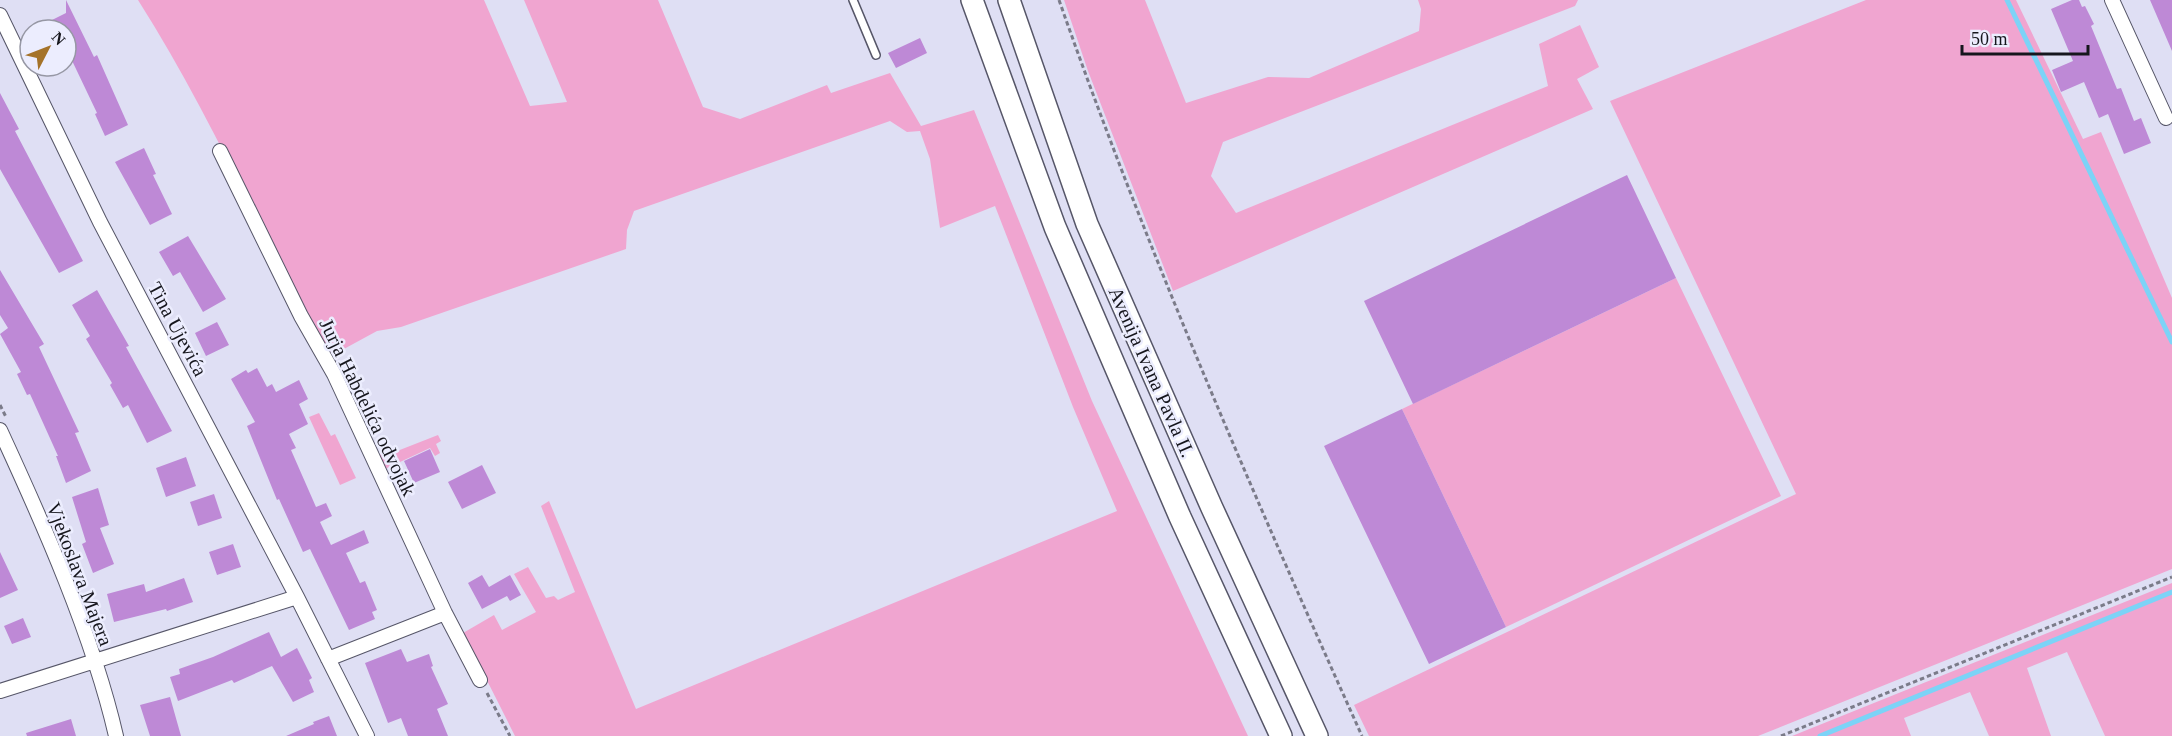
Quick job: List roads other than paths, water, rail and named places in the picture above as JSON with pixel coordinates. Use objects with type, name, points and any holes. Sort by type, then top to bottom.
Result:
[{"type":"main road","name":"Avenija Ivana Pavla II.","points":[[972,0],[1055,227],[1180,517],[1281,736]]},
{"type":"main road","name":"Avenija Ivana Pavla II.","points":[[1009,0],[1087,224],[1212,508],[1317,736]]},
{"type":"street","points":[[2112,0],[2166,118]]},
{"type":"street","name":"Tina Ujevića","points":[[0,15],[99,222],[297,597],[367,736]]},
{"type":"street","name":"Jurja Habdelića odvojak","points":[[220,151],[301,316],[334,374],[446,613],[480,680]]},
{"type":"street","name":"Vjekoslava Majera","points":[[0,430],[45,534],[93,661],[116,736]]},
{"type":"street","points":[[0,692],[297,597]]},
{"type":"street","points":[[328,659],[446,613]]},
{"type":"lane","points":[[853,0],[876,55]]},
{"type":"waterway","points":[[2007,0],[2172,342]]},
{"type":"waterway","points":[[1820,736],[2172,592]]}]
